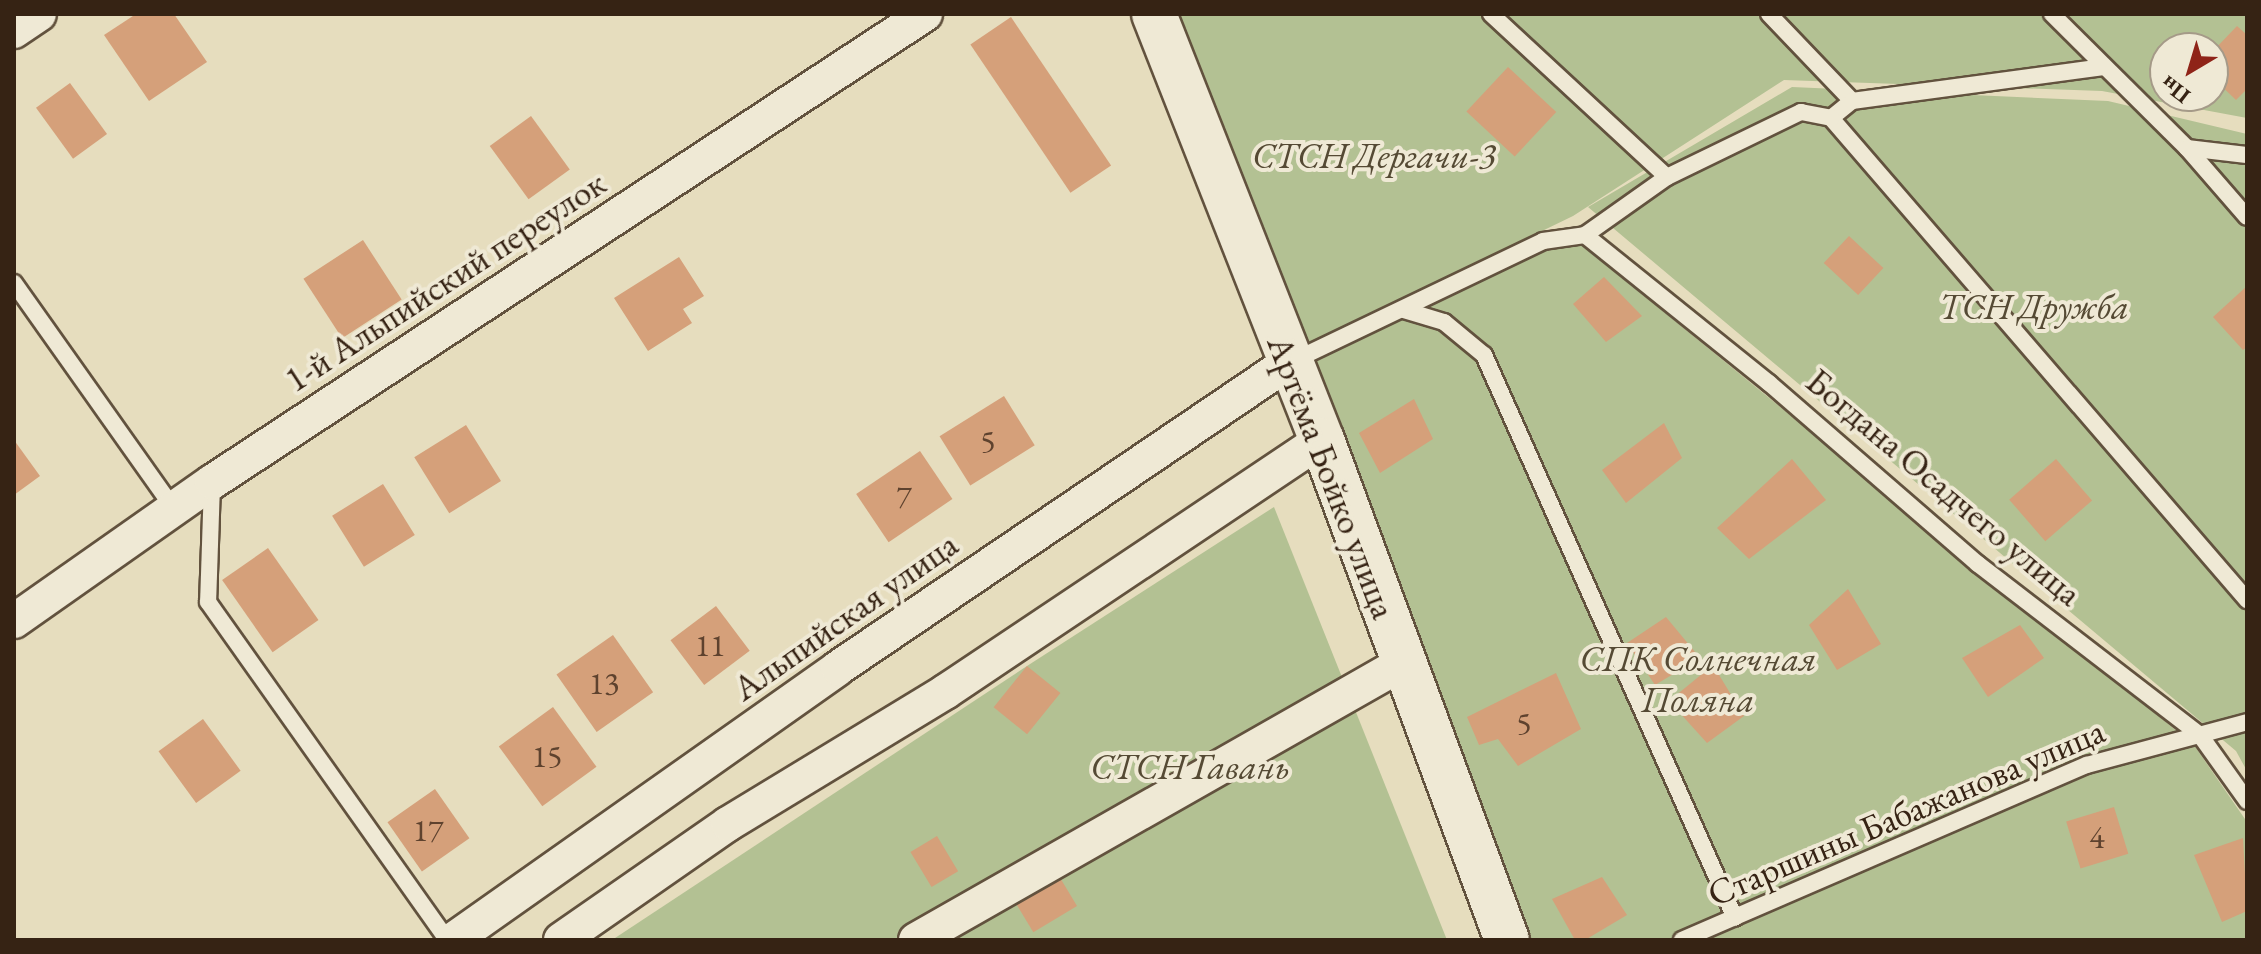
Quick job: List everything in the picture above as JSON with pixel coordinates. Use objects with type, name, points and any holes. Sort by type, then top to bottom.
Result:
[{"type":"main road","name":"Артёма Бойко улица","points":[[1154,14],[1288,363],[1322,440],[1507,940]]},
{"type":"street","points":[[14,31],[39,14]]},
{"type":"street","name":"1-й Альпийский переулок","points":[[14,621],[212,482],[925,14]]},
{"type":"street","name":"Альпийская улица","points":[[450,940],[838,668],[1288,363]]},
{"type":"street","points":[[561,940],[728,824],[945,692],[1322,440]]},
{"type":"street","points":[[916,940],[1403,663]]},
{"type":"lane","points":[[1491,14],[1667,177]]},
{"type":"lane","points":[[1769,14],[1852,101]]},
{"type":"lane","points":[[2052,14],[2187,148],[2247,217]]},
{"type":"lane","points":[[1831,118],[1852,101],[2104,67]]},
{"type":"lane","points":[[1288,363],[1543,241],[1585,235],[1667,177],[1801,112],[1831,118],[2247,600]]},
{"type":"lane","points":[[2187,148],[2247,155]]},
{"type":"lane","name":"Богдана Осадчего улица","points":[[1585,235],[1769,383],[1978,564],[2200,735],[2247,801]]},
{"type":"lane","points":[[14,283],[175,510]]},
{"type":"lane","points":[[1404,310],[1444,322],[1484,355],[1735,918]]},
{"type":"lane","points":[[212,482],[208,602],[450,940]]},
{"type":"lane","name":"Старшины Бабажанова улица","points":[[1682,940],[2087,765],[2247,722]]},
{"type":"green space","name":"СТСН Дергачи-3","points":[[1166,14],[2247,14],[2247,118],[2215,112],[2229,112],[2229,32],[2149,32],[2149,100],[2102,91],[1784,80],[1573,216],[1297,350]]},
{"type":"green space","name":"ТСН Дружба","points":[[1792,87],[2108,101],[2247,134],[2247,771],[2236,751],[1588,207]]},
{"type":"green space","name":"СПК Солнечная Поляна","points":[[1582,245],[2194,745],[2247,822],[2247,940],[1517,940],[1299,364],[1544,246]]},
{"type":"green space","name":"СТСН Гавань","points":[[1274,507],[1447,940],[612,940],[1027,666]]},
{"type":"building","points":[[136,14],[174,14],[207,62],[149,101],[104,35]]},
{"type":"building","points":[[1011,17],[1111,165],[1070,193],[970,44]]},
{"type":"building","points":[[2237,26],[2247,35],[2247,89],[2236,100],[2229,93],[2229,34]]},
{"type":"building","points":[[1508,67],[1556,112],[1515,157],[1466,112]]},
{"type":"building","points":[[70,83],[107,134],[73,159],[36,108]]},
{"type":"building","points":[[531,116],[570,169],[529,199],[490,146]]},
{"type":"building","points":[[1849,236],[1883,268],[1858,295],[1824,263]]},
{"type":"building","points":[[363,240],[402,300],[342,338],[303,279]]},
{"type":"building","points":[[679,257],[704,296],[683,309],[692,323],[648,351],[614,298]]},
{"type":"building","points":[[1604,277],[1642,316],[1606,342],[1573,304]]},
{"type":"building","points":[[2247,286],[2247,347],[2243,350],[2213,317]]},
{"type":"building","points":[[1004,396],[1035,445],[970,485],[940,436]]},
{"type":"building","points":[[1414,399],[1433,439],[1380,473],[1359,433]]},
{"type":"building","points":[[1664,423],[1682,458],[1626,503],[1602,470]]},
{"type":"building","points":[[466,425],[501,481],[449,513],[414,457]]},
{"type":"building","points":[[14,440],[40,476],[14,495]]},
{"type":"building","points":[[920,451],[952,499],[889,542],[856,494]]},
{"type":"building","points":[[1792,459],[1826,500],[1749,559],[1717,528]]},
{"type":"building","points":[[2056,459],[2092,501],[2045,541],[2009,500]]},
{"type":"building","points":[[383,484],[415,535],[364,567],[332,516]]},
{"type":"building","points":[[268,548],[318,620],[273,652],[222,580]]},
{"type":"building","points":[[1848,589],[1881,644],[1837,670],[1809,625]]},
{"type":"building","points":[[716,606],[750,651],[704,685],[670,640]]},
{"type":"building","points":[[1666,617],[1700,658],[1655,685],[1627,643]]},
{"type":"building","points":[[2020,625],[2044,658],[1988,697],[1962,658]]},
{"type":"building","points":[[613,635],[653,692],[597,732],[556,675]]},
{"type":"building","points":[[1713,665],[1744,716],[1707,743],[1669,701]]},
{"type":"building","points":[[1027,666],[1060,693],[1027,734],[994,707]]},
{"type":"building","points":[[1556,673],[1581,729],[1518,766],[1498,739],[1479,745],[1467,717]]},
{"type":"building","points":[[553,707],[596,767],[542,806],[499,746]]},
{"type":"building","points":[[203,719],[241,771],[196,803],[159,751]]},
{"type":"building","points":[[435,789],[469,838],[422,871],[387,822]]},
{"type":"building","points":[[2114,807],[2128,854],[2081,868],[2066,822]]},
{"type":"building","points":[[937,836],[958,871],[932,887],[910,852]]},
{"type":"building","points":[[2243,838],[2247,911],[2222,922],[2194,855]]},
{"type":"building","points":[[1059,876],[1077,906],[1033,932],[1015,902]]},
{"type":"building","points":[[1602,877],[1627,915],[1585,940],[1575,940],[1552,899]]}]
